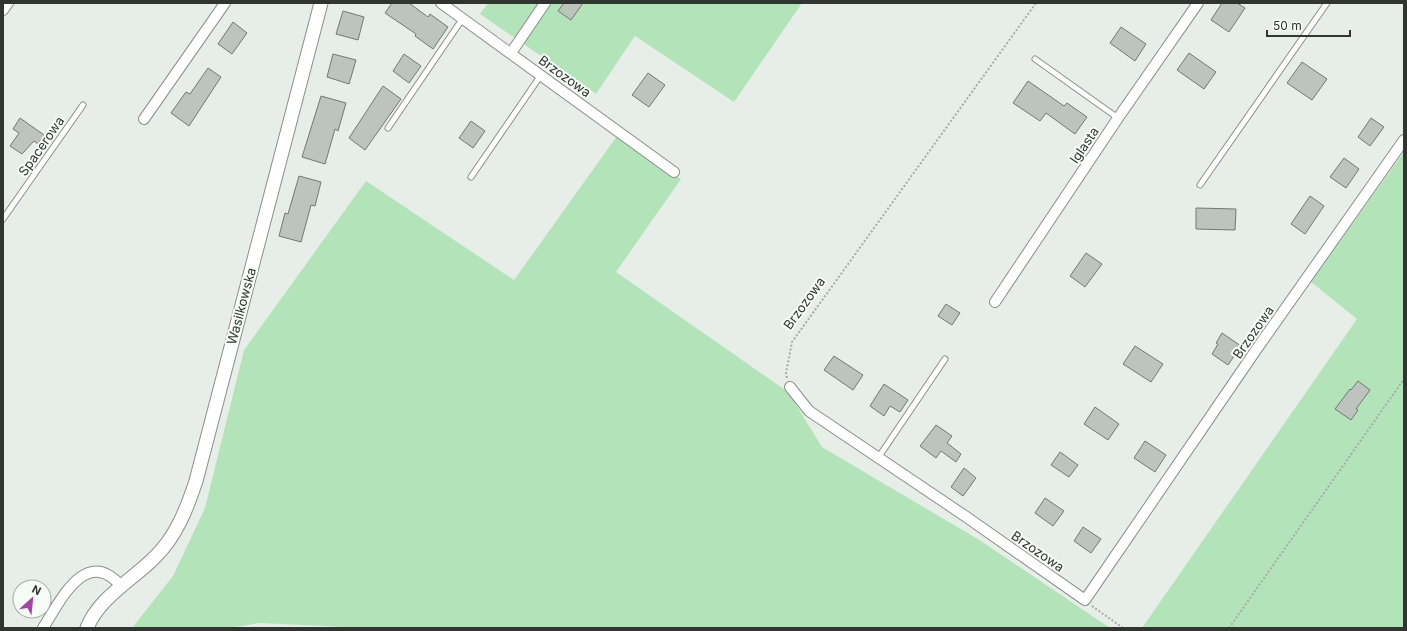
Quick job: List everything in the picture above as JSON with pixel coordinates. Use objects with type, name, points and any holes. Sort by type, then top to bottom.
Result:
[{"type":"street","points":[[3,10],[8,3]]},
{"type":"street","points":[[144,119],[226,3]]},
{"type":"street","name":"Wasilkowska","points":[[87,628],[97,610],[113,593],[122,587],[157,555],[179,525],[190,500],[321,3]]},
{"type":"street","name":"Brzozowa","points":[[441,3],[674,172]]},
{"type":"street","points":[[511,53],[545,3]]},
{"type":"street","name":"Iglasta","points":[[994,302],[1118,118],[1198,3]]},
{"type":"street","name":"Brzozowa","points":[[790,387],[809,411],[1085,600],[1256,350],[1404,140]]},
{"type":"street","points":[[43,628],[74,583],[81,576],[99,571],[115,579],[122,587]]},
{"type":"street","name":"Wasilkowska","points":[[97,628],[104,614],[118,597],[122,587]]},
{"type":"lane","points":[[1200,185],[1326,3]]},
{"type":"lane","points":[[388,128],[463,18]]},
{"type":"lane","points":[[1035,58],[1118,118]]},
{"type":"lane","points":[[472,177],[541,75]]},
{"type":"lane","name":"Spacerowa","points":[[3,219],[83,105]]},
{"type":"lane","points":[[878,458],[945,359]]},
{"type":"path","name":"Brzozowa","points":[[790,387],[786,373],[792,342],[1036,3]]},
{"type":"path","points":[[1229,628],[1404,379]]},
{"type":"path","points":[[1085,600],[1123,628]]},
{"type":"green space","points":[[488,3],[802,3],[734,102],[635,36],[596,94],[480,14]]},
{"type":"green space","points":[[617,136],[681,179],[616,272],[788,392],[822,447],[981,541],[1110,628],[365,628],[259,623],[230,628],[132,628],[173,576],[205,508],[244,350],[366,181],[514,280]]},
{"type":"green space","points":[[1404,152],[1404,628],[1142,628],[1357,319],[1311,282]]},
{"type":"building","points":[[392,3],[409,3],[428,17],[430,14],[448,27],[433,49],[415,36],[416,34],[385,13]]},
{"type":"building","points":[[564,3],[583,3],[571,20],[558,11]]},
{"type":"building","points":[[1222,3],[1237,3],[1245,8],[1229,32],[1211,20]]},
{"type":"building","points":[[343,11],[364,17],[358,40],[336,34]]},
{"type":"building","points":[[233,22],[247,33],[232,54],[218,44]]},
{"type":"building","points":[[1121,27],[1146,44],[1135,61],[1110,43]]},
{"type":"building","points":[[1189,53],[1216,72],[1204,89],[1177,70]]},
{"type":"building","points":[[333,54],[356,60],[349,84],[327,77]]},
{"type":"building","points":[[404,54],[421,66],[409,83],[393,71]]},
{"type":"building","points":[[1302,62],[1327,79],[1312,100],[1287,83]]},
{"type":"building","points":[[208,68],[221,77],[189,126],[171,113],[186,92],[190,94]]},
{"type":"building","points":[[648,73],[665,85],[649,107],[632,95]]},
{"type":"building","points":[[1028,81],[1064,106],[1067,103],[1087,117],[1075,134],[1046,113],[1040,121],[1013,103]]},
{"type":"building","points":[[383,86],[401,99],[365,150],[349,138]]},
{"type":"building","points":[[321,96],[346,103],[338,131],[335,129],[325,164],[302,157]]},
{"type":"building","points":[[20,118],[44,135],[38,144],[34,141],[22,154],[10,146],[19,133],[13,129]]},
{"type":"building","points":[[1371,118],[1384,127],[1370,146],[1358,137]]},
{"type":"building","points":[[471,121],[485,131],[473,148],[459,138]]},
{"type":"building","points":[[1344,158],[1359,169],[1346,188],[1330,177]]},
{"type":"building","points":[[299,176],[321,182],[315,206],[311,205],[301,242],[279,236],[285,213],[288,214]]},
{"type":"building","points":[[1310,196],[1324,206],[1305,234],[1291,224]]},
{"type":"building","points":[[1196,208],[1236,209],[1235,230],[1196,229]]},
{"type":"building","points":[[1086,253],[1102,264],[1085,287],[1070,276]]},
{"type":"building","points":[[946,304],[960,313],[952,325],[938,316]]},
{"type":"building","points":[[1222,333],[1241,346],[1228,365],[1212,354]]},
{"type":"building","points":[[1135,346],[1163,364],[1151,382],[1123,364]]},
{"type":"building","points":[[834,356],[863,375],[853,390],[824,370]]},
{"type":"building","points":[[1358,381],[1370,390],[1356,409],[1358,410],[1351,420],[1335,409]]},
{"type":"building","points":[[884,384],[908,400],[900,412],[890,406],[884,416],[870,406]]},
{"type":"building","points":[[1095,407],[1119,424],[1108,440],[1084,424]]},
{"type":"building","points":[[936,425],[952,436],[947,443],[961,454],[956,462],[941,451],[936,458],[920,446]]},
{"type":"building","points":[[1145,441],[1166,455],[1155,472],[1134,458]]},
{"type":"building","points":[[1060,452],[1078,465],[1069,477],[1051,465]]},
{"type":"building","points":[[964,468],[976,478],[963,496],[951,487]]},
{"type":"building","points":[[1045,498],[1064,511],[1053,526],[1035,513]]},
{"type":"building","points":[[1083,527],[1101,539],[1091,553],[1074,541]]}]
